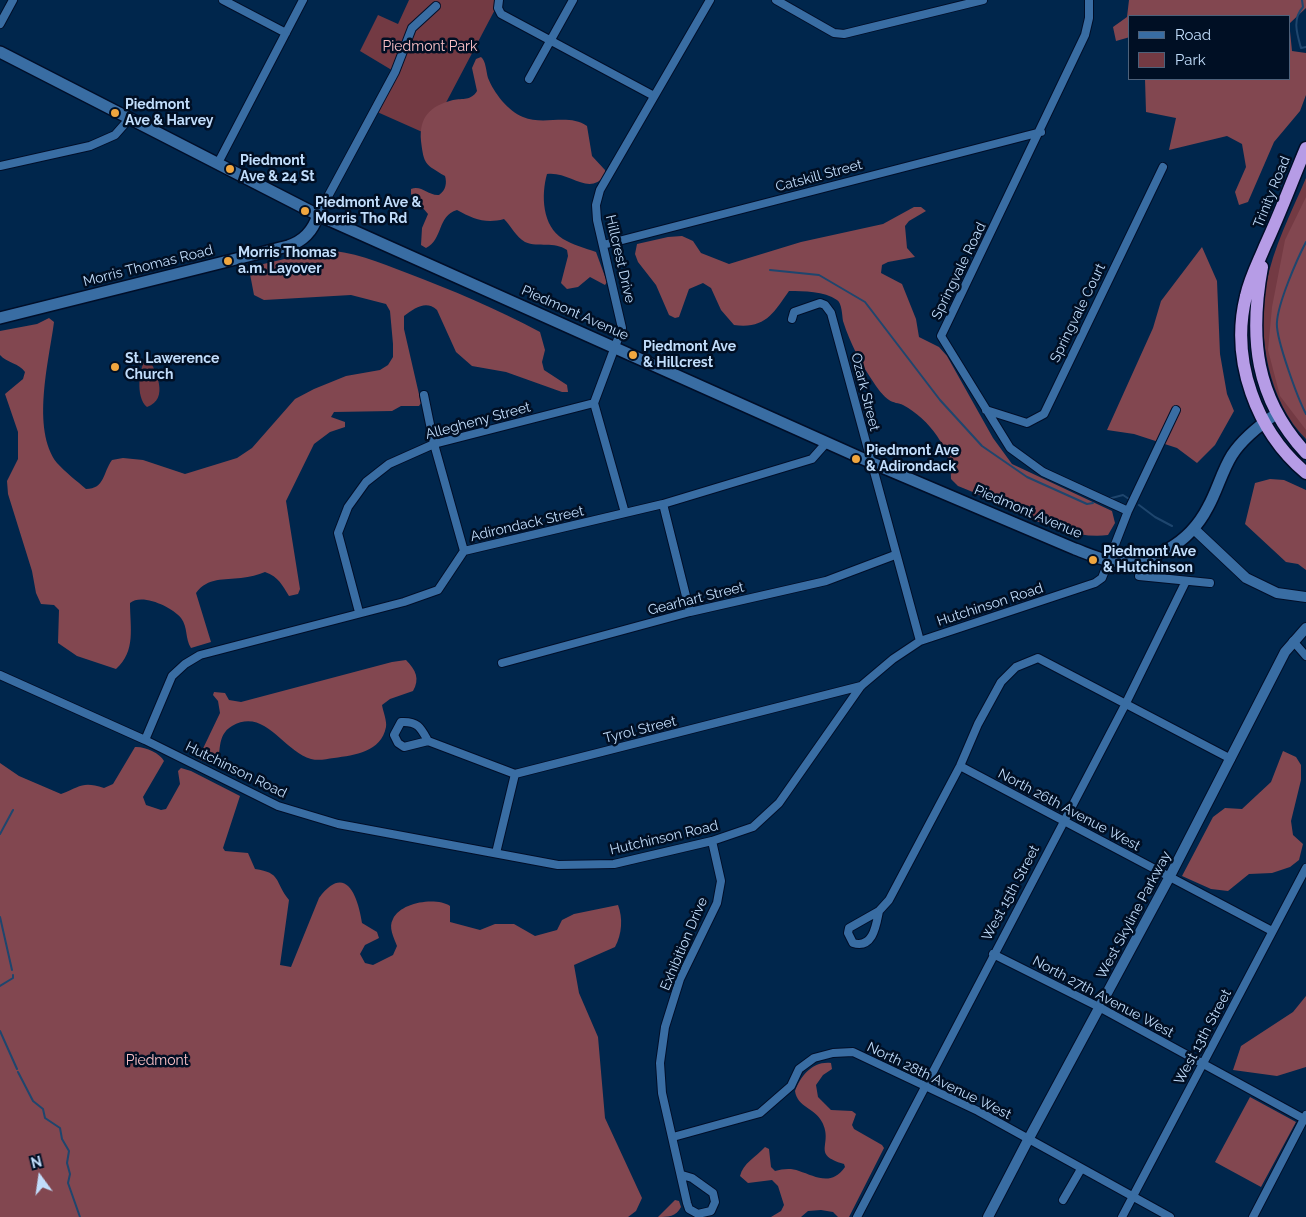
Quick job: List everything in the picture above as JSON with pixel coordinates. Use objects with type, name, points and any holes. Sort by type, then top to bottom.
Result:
[{"type":"highway","name":"Trinity Road","points":[[1264,422],[1244,370],[1241,325],[1249,284],[1306,148]]},
{"type":"highway","name":"Trinity Road","points":[[1265,247],[1257,297],[1255,336],[1259,367],[1276,414]]},
{"type":"highway","points":[[1276,414],[1306,453]]},
{"type":"highway","points":[[1264,422],[1287,455],[1306,473]]},
{"type":"main road","name":"Piedmont Avenue","points":[[0,52],[318,215],[870,462],[1075,549],[1110,561],[1133,561],[1149,558],[1174,546],[1195,530],[1209,507],[1232,455],[1242,442],[1276,414]]},
{"type":"main road","name":"Morris Thomas Road","points":[[0,318],[288,246],[300,242],[309,234],[318,215]]},
{"type":"street","points":[[0,24],[13,0]]},
{"type":"street","points":[[223,0],[286,33]]},
{"type":"street","points":[[218,163],[303,0]]},
{"type":"street","points":[[499,0],[498,8],[501,14],[654,96]]},
{"type":"street","points":[[529,79],[573,0]]},
{"type":"street","name":"Hillcrest Drive","points":[[594,403],[622,328],[596,205],[600,190],[710,0]]},
{"type":"street","points":[[776,0],[834,33],[854,33],[984,0]]},
{"type":"street","name":"Springvale Road","points":[[1089,0],[1089,18],[1086,34],[1041,132],[941,336],[1010,448],[1043,472],[1128,511]]},
{"type":"street","points":[[318,215],[395,72],[412,28],[436,6]]},
{"type":"street","points":[[0,166],[90,146],[115,135],[130,118]]},
{"type":"street","name":"Catskill Street","points":[[603,245],[1041,132]]},
{"type":"street","name":"Springvale Court","points":[[986,410],[1028,423],[1044,414],[1163,167]]},
{"type":"street","name":"Ozark Street","points":[[792,319],[794,312],[820,303],[825,305],[831,313],[895,555],[920,641]]},
{"type":"street","points":[[424,395],[434,444],[464,551]]},
{"type":"street","points":[[594,403],[624,513]]},
{"type":"street","name":"Allegheny Street","points":[[359,612],[338,533],[348,507],[366,482],[389,464],[434,444],[594,403]]},
{"type":"street","name":"Hutchinson Road","points":[[0,675],[145,740],[278,806],[338,824],[558,865],[614,864],[712,841],[754,827],[779,803],[862,686],[893,659],[920,641],[1102,578],[1128,511],[1176,410]]},
{"type":"street","name":"Adirondack Street","points":[[145,740],[172,676],[185,664],[200,655],[359,612],[404,602],[438,590],[464,551],[663,504],[812,460],[826,442]]},
{"type":"street","points":[[663,504],[690,612]]},
{"type":"street","points":[[1195,530],[1246,578],[1277,593],[1306,597]]},
{"type":"street","name":"Gearhart Street","points":[[502,663],[690,612],[826,580],[895,555]]},
{"type":"street","points":[[1139,576],[1210,584]]},
{"type":"street","name":"West 15th Street","points":[[857,1217],[1125,705],[1186,581]]},
{"type":"street","name":"West Skyline Parkway","points":[[988,1217],[1169,878],[1285,652],[1306,628]]},
{"type":"street","points":[[1293,641],[1306,656]]},
{"type":"street","points":[[879,911],[875,931],[866,943],[861,945],[853,943],[848,933],[849,928],[879,911],[889,900],[960,766],[978,724],[1001,682],[1016,667],[1038,658],[1231,760]]},
{"type":"street","name":"Tyrol Street","points":[[515,774],[862,686]]},
{"type":"street","points":[[428,741],[515,774],[496,853]]},
{"type":"street","name":"North 26th Avenue West","points":[[960,766],[1272,931]]},
{"type":"street","name":"Exhibition Drive","points":[[682,1175],[692,1178],[713,1193],[714,1207],[708,1214],[698,1214],[689,1209],[662,1093],[660,1063],[665,1027],[680,979],[717,903],[721,881],[712,841]]},
{"type":"street","name":"West 13th Street","points":[[1122,1217],[1306,868]]},
{"type":"street","name":"North 27th Avenue West","points":[[993,954],[1099,1008],[1305,1118]]},
{"type":"street","name":"North 28th Avenue West","points":[[673,1138],[760,1113],[791,1086],[799,1069],[814,1058],[833,1053],[853,1052],[925,1084],[1170,1217]]},
{"type":"street","points":[[1253,1217],[1305,1118]]},
{"type":"street","points":[[1063,1200],[1081,1169]]},
{"type":"green space","name":"Piedmont Park","points":[[409,0],[500,0],[429,135],[375,111],[395,72],[360,51],[378,15],[398,24]]},
{"type":"green space","points":[[1129,0],[1306,0],[1306,8],[1291,22],[1291,15],[1128,15],[1128,38],[1116,41],[1113,27],[1127,17]]},
{"type":"green space","points":[[1291,41],[1292,51],[1306,53],[1306,95],[1300,111],[1274,142],[1248,202],[1239,205],[1235,192],[1246,167],[1242,144],[1227,136],[1169,150],[1176,118],[1146,112],[1145,80],[1291,80]]},
{"type":"green space","points":[[481,57],[494,90],[502,101],[517,114],[539,120],[572,120],[587,126],[592,156],[605,170],[605,175],[599,181],[586,184],[564,176],[547,174],[544,191],[545,210],[551,226],[563,239],[596,252],[607,282],[605,285],[590,277],[578,287],[567,289],[561,283],[568,256],[567,250],[552,245],[536,245],[525,242],[504,219],[480,220],[457,210],[446,217],[435,240],[431,244],[426,248],[421,245],[422,228],[428,214],[411,194],[411,189],[418,188],[439,195],[445,189],[446,181],[445,176],[429,166],[423,155],[421,141],[422,125],[432,109],[445,102],[469,98],[475,94],[477,91],[472,68],[476,59]]},
{"type":"green space","points":[[1306,178],[1306,439],[1293,424],[1275,388],[1269,368],[1263,326],[1269,271],[1283,231]]},
{"type":"green space","points":[[1306,197],[1306,430],[1280,396],[1268,350],[1272,307],[1285,240]]},
{"type":"green space","points":[[914,207],[921,207],[926,211],[909,221],[905,226],[907,248],[915,257],[888,262],[882,265],[881,273],[902,284],[916,319],[919,337],[939,347],[947,356],[993,438],[1012,464],[1112,511],[1115,523],[1108,535],[1090,536],[1052,527],[958,486],[951,479],[948,457],[943,446],[930,427],[913,411],[887,399],[869,376],[849,337],[843,321],[841,306],[832,297],[807,291],[789,291],[773,313],[761,322],[745,326],[734,325],[721,310],[711,288],[703,283],[689,289],[679,317],[675,318],[669,315],[656,285],[638,262],[635,254],[637,244],[682,236],[693,241],[701,253],[729,264],[801,242],[883,224]]},
{"type":"green space","points":[[1202,247],[1217,281],[1220,354],[1227,394],[1234,411],[1215,445],[1197,463],[1177,448],[1134,434],[1107,430],[1153,328],[1161,301]]},
{"type":"green space","points":[[322,250],[355,255],[386,265],[474,300],[540,332],[545,350],[542,362],[544,370],[567,385],[568,392],[562,392],[506,372],[472,366],[456,352],[437,310],[425,305],[416,308],[404,316],[404,329],[421,403],[419,406],[401,406],[392,411],[334,412],[331,417],[345,422],[345,427],[330,432],[314,444],[286,501],[300,589],[298,594],[289,596],[277,579],[265,572],[248,577],[217,580],[206,584],[196,593],[211,642],[191,648],[186,629],[177,614],[149,600],[135,600],[130,603],[131,630],[127,655],[116,669],[77,656],[58,643],[59,610],[54,605],[41,604],[36,593],[32,571],[8,494],[7,481],[18,459],[18,432],[5,394],[23,379],[25,372],[0,355],[0,331],[37,324],[49,318],[54,322],[44,394],[43,414],[45,432],[49,449],[57,463],[86,489],[97,486],[100,483],[112,460],[123,458],[143,460],[185,474],[237,458],[252,448],[295,399],[346,376],[380,370],[388,365],[393,357],[390,311],[386,304],[351,295],[264,300],[254,295],[250,274],[255,266]]},
{"type":"green space","points":[[147,356],[157,376],[159,391],[158,398],[147,407],[141,396],[140,374]]},
{"type":"green space","points":[[1270,479],[1284,480],[1306,490],[1306,570],[1298,564],[1286,562],[1245,524],[1255,483]]},
{"type":"green space","points":[[406,660],[416,675],[415,687],[413,691],[390,699],[382,705],[386,727],[379,742],[366,751],[342,757],[320,760],[311,759],[291,748],[264,726],[254,722],[244,722],[232,726],[223,735],[215,766],[198,759],[220,713],[218,701],[213,695],[214,692],[225,693],[229,700],[241,702],[392,662]]},
{"type":"green space","name":"Piedmont","points":[[135,747],[151,751],[159,755],[164,761],[143,797],[146,805],[161,810],[166,809],[180,784],[178,771],[181,768],[191,771],[240,796],[223,848],[225,851],[248,853],[255,869],[274,876],[289,900],[280,965],[291,967],[319,898],[328,888],[337,883],[343,883],[349,887],[354,894],[362,923],[377,932],[379,938],[365,945],[360,954],[365,963],[373,965],[393,955],[397,946],[391,925],[397,913],[419,903],[436,902],[450,906],[450,922],[480,930],[495,924],[514,924],[535,936],[557,930],[562,920],[574,914],[618,905],[621,915],[621,926],[615,947],[574,965],[579,993],[598,1037],[605,1118],[642,1198],[636,1211],[628,1217],[0,1217],[0,763],[19,776],[61,794],[82,785],[104,788],[113,784]]},
{"type":"green space","points":[[1283,751],[1296,757],[1301,765],[1301,780],[1291,821],[1293,835],[1303,844],[1299,860],[1290,867],[1272,873],[1249,874],[1228,891],[1211,889],[1182,876],[1213,817],[1225,808],[1242,809],[1271,782]]},
{"type":"green space","points":[[1306,996],[1306,1067],[1277,1076],[1233,1070],[1241,1046],[1293,1012]]},
{"type":"green space","points":[[831,1063],[832,1069],[823,1075],[816,1085],[818,1097],[831,1110],[852,1111],[856,1114],[852,1125],[854,1129],[884,1148],[849,1217],[838,1217],[833,1212],[821,1210],[808,1211],[801,1217],[771,1217],[781,1211],[784,1205],[778,1186],[772,1180],[748,1183],[740,1176],[747,1164],[765,1147],[769,1149],[771,1167],[775,1171],[793,1169],[817,1177],[829,1178],[840,1173],[845,1167],[844,1164],[834,1160],[825,1152],[826,1137],[822,1122],[819,1117],[799,1101],[795,1091],[808,1070],[819,1064]]},
{"type":"green space","points":[[1250,1097],[1296,1122],[1261,1187],[1215,1162]]},
{"type":"green space","points":[[675,1200],[679,1201],[681,1207],[677,1213],[658,1217]]},
{"type":"waterway","points":[[1302,0],[1303,7],[1297,16],[1296,27],[1301,48],[1306,47]]},
{"type":"waterway","points":[[1306,242],[1284,293],[1277,322],[1283,354],[1306,414]]},
{"type":"waterway","points":[[770,270],[819,275],[865,302],[940,400],[982,446],[1027,477],[1087,504],[1093,503]]},
{"type":"waterway","points":[[1108,499],[1123,495],[1129,499]]},
{"type":"waterway","points":[[1139,505],[1155,517],[1172,526]]},
{"type":"waterway","points":[[0,834],[13,810]]},
{"type":"waterway","points":[[0,917],[12,970]]},
{"type":"waterway","points":[[0,986],[13,978],[13,975]]},
{"type":"waterway","points":[[0,1031],[17,1069]]},
{"type":"waterway","points":[[18,1072],[33,1101],[43,1109],[45,1118],[60,1128],[62,1139],[69,1151],[67,1163],[70,1174],[68,1183],[80,1217]]},
{"type":"place","name":"Piedmont Ave & Harvey","points":[[115,113]]},
{"type":"place","name":"Piedmont Ave & 24 St","points":[[230,169]]},
{"type":"place","name":"Piedmont Ave & Morris Tho Rd","points":[[305,211]]},
{"type":"place","name":"Morris Thomas a.m. Layover","points":[[228,261]]},
{"type":"place","name":"Piedmont Ave & Hillcrest","points":[[633,355]]},
{"type":"place","name":"St. Lawerence Church","points":[[115,367]]},
{"type":"place","name":"Piedmont Ave & Adirondack","points":[[856,459]]},
{"type":"place","name":"Piedmont Ave & Hutchinson","points":[[1093,560]]}]
